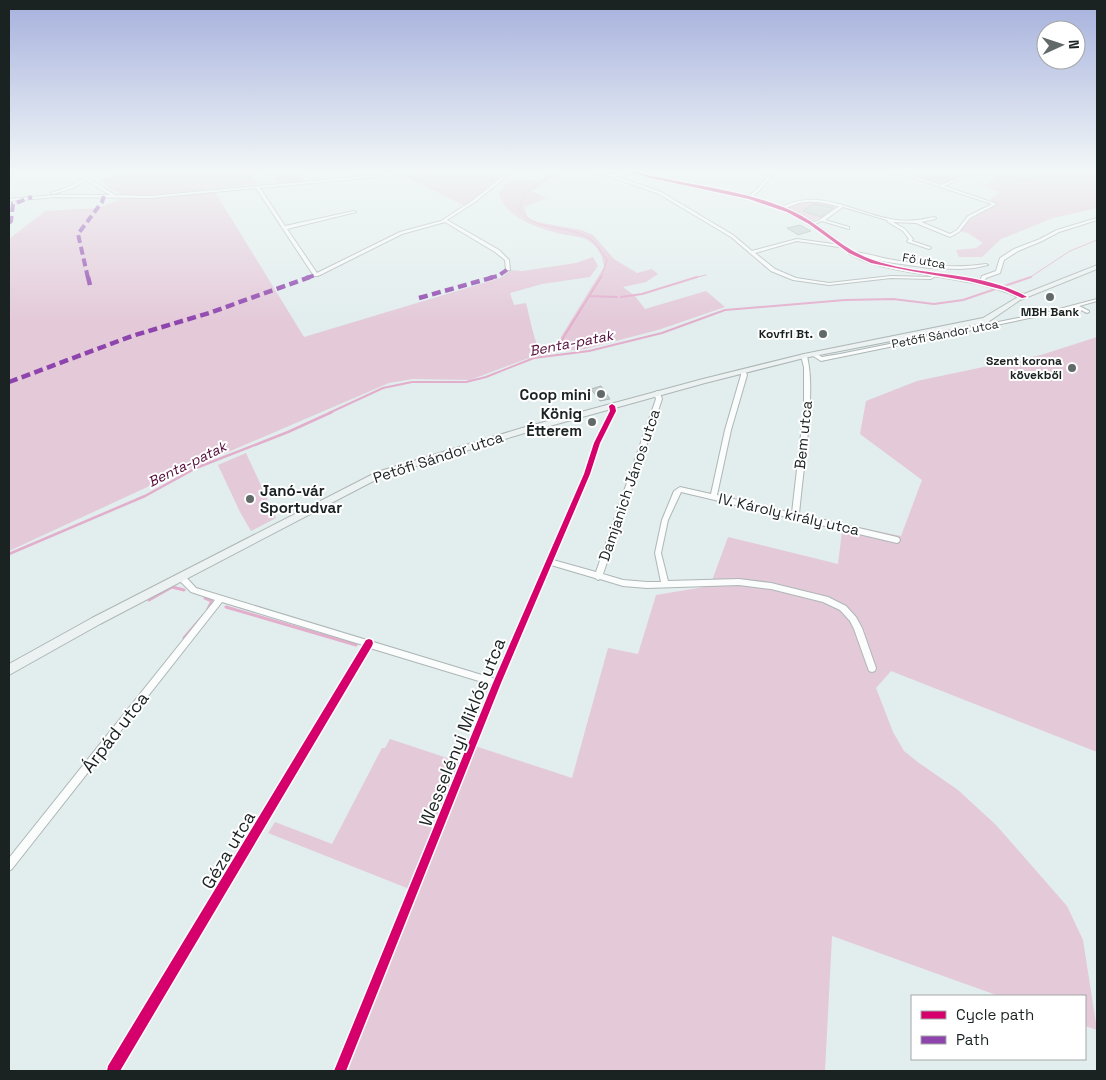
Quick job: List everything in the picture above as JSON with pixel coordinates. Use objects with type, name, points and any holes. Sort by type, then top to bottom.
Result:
[{"type":"main road","name":"Fő utca","points":[[809,222],[839,246],[872,262],[935,275],[986,281],[1024,296]]},
{"type":"main road","name":"Petőfi Sándor utca","points":[[9,670],[181,577],[380,474],[431,457],[657,393],[743,371],[809,355],[985,320],[1009,303],[1097,267]]},
{"type":"street","points":[[280,222],[316,275],[401,233],[436,222]]},
{"type":"street","points":[[284,228],[308,222]]},
{"type":"street","points":[[448,222],[498,252],[506,260],[508,268]]},
{"type":"street","points":[[708,222],[725,231],[778,273],[803,280],[823,284],[851,283],[891,277],[931,278],[935,275]]},
{"type":"street","points":[[812,224],[816,222]]},
{"type":"street","points":[[830,222],[848,228]]},
{"type":"street","points":[[893,222],[904,230],[910,239],[929,248]]},
{"type":"street","points":[[918,222],[950,236],[958,231],[965,222]]},
{"type":"street","points":[[986,281],[984,277],[998,272],[1002,260],[1016,250],[1058,231],[1086,222]]},
{"type":"street","points":[[753,252],[797,240],[839,246]]},
{"type":"street","points":[[851,253],[931,266],[960,267],[986,265]]},
{"type":"street","name":"Petőfi Sándor utca","points":[[809,355],[817,358],[826,358],[1077,307],[1097,300]]},
{"type":"street","points":[[1077,307],[1088,312]]},
{"type":"street","name":"Bem utca","points":[[795,516],[808,386],[807,362],[809,355]]},
{"type":"street","points":[[714,496],[728,430],[744,375],[743,371]]},
{"type":"street","name":"Damjanich János utca","points":[[598,577],[659,399],[657,393]]},
{"type":"street","name":"Wesselényi Miklós utca","points":[[340,1071],[497,683],[587,474],[597,443],[613,411],[612,406]]},
{"type":"street","name":"IV. Károly király utca","points":[[665,584],[658,553],[665,520],[680,489],[898,540]]},
{"type":"street","points":[[549,562],[623,583],[739,582],[771,586],[825,600],[842,608],[852,619],[858,628],[872,668]]},
{"type":"street","points":[[181,577],[192,588],[221,598],[497,683]]},
{"type":"street","name":"Árpád utca","points":[[9,866],[221,598]]},
{"type":"street","name":"Géza utca","points":[[113,1071],[369,643]]},
{"type":"shaded area","points":[[30,222],[234,222],[304,337],[500,278],[511,270],[522,271],[576,263],[593,257],[598,266],[590,277],[542,284],[510,293],[514,305],[526,303],[538,347],[559,345],[561,337],[604,267],[599,252],[589,241],[528,222],[539,222],[581,230],[593,235],[614,259],[637,273],[652,269],[658,274],[646,282],[623,287],[635,296],[645,309],[706,291],[725,307],[658,330],[585,349],[562,351],[526,359],[470,380],[413,379],[389,383],[156,483],[9,551],[9,239]]},
{"type":"shaded area","points":[[967,222],[1042,222],[1001,239],[982,257],[959,257],[956,250],[976,248],[983,243],[968,233],[960,231]]},
{"type":"shaded area","points":[[1097,337],[1097,752],[891,671],[876,688],[893,732],[904,751],[958,790],[996,825],[1067,906],[1083,940],[1097,1030],[1086,1026],[1086,995],[996,995],[832,936],[825,1071],[340,1071],[472,745],[572,778],[608,648],[638,654],[656,595],[710,586],[728,537],[838,564],[843,524],[901,536],[922,480],[860,434],[866,401],[917,381],[1041,355]]},
{"type":"shaded area","name":"Janó-vár Sportudvar","points":[[246,453],[276,518],[251,531],[218,465]]},
{"type":"shaded area","points":[[390,739],[462,763],[412,890],[268,833],[275,822],[332,844],[382,748],[385,748]]},
{"type":"building","points":[[800,225],[811,231],[798,235],[787,228]]},
{"type":"building","name":"Coop mini","points":[[601,386],[610,399],[600,401],[591,389]]},
{"type":"waterway","points":[[536,222],[578,233],[593,241],[607,260],[601,278]]},
{"type":"waterway","name":"Benta-patak","points":[[1030,277],[1070,251],[1097,240]]},
{"type":"waterway","points":[[696,277],[706,275]]},
{"type":"waterway","points":[[589,296],[601,277]]},
{"type":"waterway","points":[[621,297],[642,294],[696,277]]},
{"type":"waterway","name":"Benta-patak","points":[[329,413],[383,388],[412,382],[466,382],[486,377],[534,358],[589,351],[662,333],[725,310],[845,300],[893,299],[934,304],[963,300],[1030,277]]},
{"type":"waterway","points":[[560,347],[563,338],[589,296]]},
{"type":"waterway","points":[[589,296],[617,297]]},
{"type":"waterway","name":"Benta-patak","points":[[9,554],[145,496],[196,468],[288,432],[332,412]]},
{"type":"waterway","points":[[149,600],[172,587],[184,590]]},
{"type":"waterway","points":[[205,598],[212,601],[208,609]]},
{"type":"waterway","points":[[226,607],[356,645]]},
{"type":"waterway","points":[[184,638],[203,616]]},
{"type":"marked path","points":[[87,222],[78,234],[90,285]]},
{"type":"marked path","points":[[419,298],[498,276],[508,269]]},
{"type":"marked path","points":[[9,382],[132,336],[209,313],[316,275]]},
{"type":"cycle path","points":[[810,222],[861,258],[892,267],[988,283],[1024,297]]},
{"type":"cycle path","points":[[340,1071],[497,683],[587,474],[597,443],[613,411],[612,406]]},
{"type":"cycle path","points":[[113,1071],[369,643]]},
{"type":"place","name":"MBH Bank","points":[[1050,297]]},
{"type":"place","name":"Kovfri Bt.","points":[[823,334]]},
{"type":"place","name":"Szent korona kövekből","points":[[1072,368]]},
{"type":"place","name":"Coop mini","points":[[601,394]]},
{"type":"place","name":"König Étterem","points":[[592,422]]},
{"type":"place","name":"Janó-vár Sportudvar","points":[[250,499]]}]
